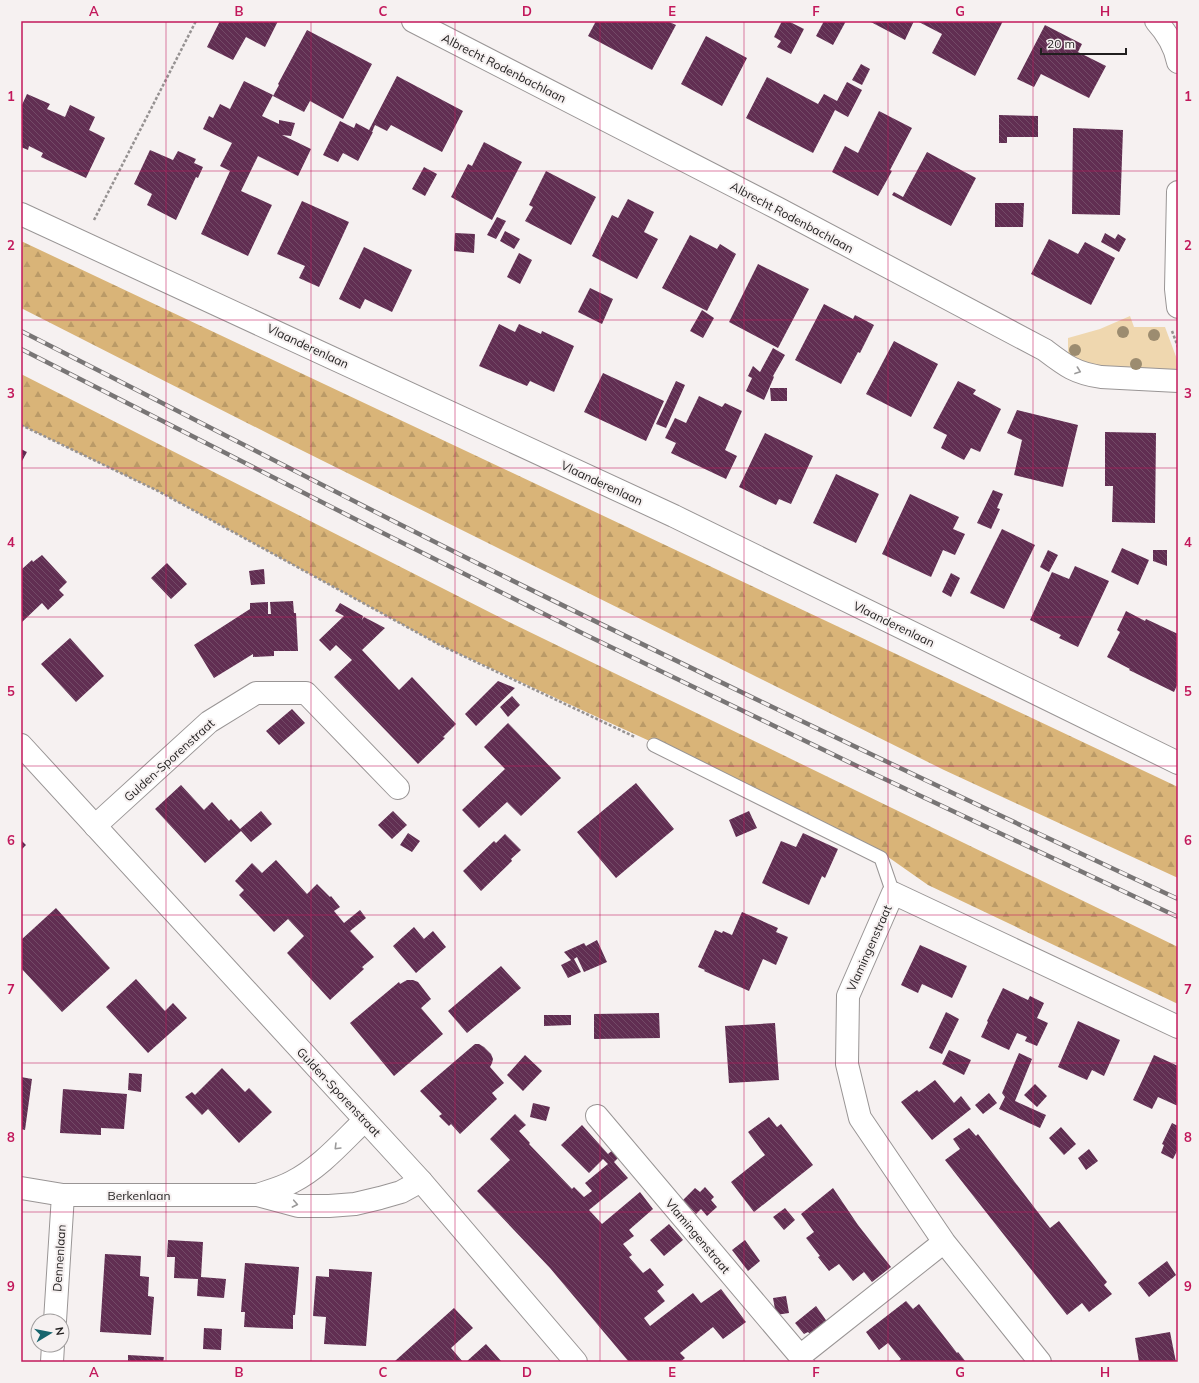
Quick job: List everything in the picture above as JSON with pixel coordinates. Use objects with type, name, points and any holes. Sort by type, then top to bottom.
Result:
[{"type":"street","name":"Albrecht Rodenbachlaan","points":[[413,21],[784,212],[1045,350],[1066,367],[1090,375],[1113,378],[1178,381]]},
{"type":"street","points":[[1156,21],[1172,44],[1178,62]]},
{"type":"street","points":[[1177,298],[1178,192]]},
{"type":"street","name":"Vlaanderenlaan","points":[[21,214],[674,516],[1178,764]]},
{"type":"street","name":"Gulden-Sporenstraat","points":[[95,826],[209,722],[256,693],[306,693],[398,788]]},
{"type":"street","name":"Gulden-Sporenstraat","points":[[21,745],[421,1181],[576,1362]]},
{"type":"street","name":"Vlamingenstraat","points":[[1040,1362],[944,1242],[860,1118],[847,1064],[848,996],[893,893],[1178,1027]]},
{"type":"street","name":"Vlamingenstraat","points":[[597,1116],[801,1359],[944,1242]]},
{"type":"street","name":"Berkenlaan","points":[[257,1195],[292,1182],[311,1170],[329,1156],[365,1120]]},
{"type":"street","name":"Berkenlaan","points":[[21,1188],[63,1195],[257,1195],[298,1206],[328,1206],[355,1204],[380,1198],[401,1192],[421,1181]]},
{"type":"street","name":"Dennenlaan","points":[[55,1313],[63,1195]]},
{"type":"lane","points":[[654,745],[881,858],[893,893]]},
{"type":"path","points":[[83,242],[196,21]]},
{"type":"path","points":[[21,425],[158,491],[440,645],[654,745]]},
{"type":"shaded area","points":[[1130,316],[1134,327],[1165,327],[1178,362],[1178,370],[1103,368],[1080,361],[1068,354],[1068,338],[1100,329]]},
{"type":"green space","points":[[21,241],[1178,787],[1178,878],[944,770],[271,435],[21,308]]},
{"type":"green space","points":[[21,374],[503,619],[1178,947],[1178,1004],[928,885],[881,852],[654,743],[440,645],[158,491],[21,425]]},
{"type":"building","points":[[220,21],[278,21],[265,47],[246,37],[233,60],[207,47]]},
{"type":"building","points":[[596,21],[667,21],[676,25],[652,70],[588,36]]},
{"type":"building","points":[[782,21],[788,21],[804,29],[791,54],[777,47],[781,41],[774,37]]},
{"type":"building","points":[[824,21],[846,21],[833,45],[816,36]]},
{"type":"building","points":[[869,21],[914,21],[905,40]]},
{"type":"building","points":[[917,21],[1003,21],[975,76],[932,53],[942,34]]},
{"type":"building","points":[[1045,25],[1082,44],[1078,52],[1106,66],[1089,98],[1041,74],[1034,87],[1017,79]]},
{"type":"building","points":[[307,30],[372,64],[343,119],[310,101],[304,112],[273,96]]},
{"type":"building","points":[[706,36],[747,58],[722,106],[681,84]]},
{"type":"building","points":[[861,64],[870,69],[862,85],[852,80]]},
{"type":"building","points":[[397,76],[463,111],[442,152],[391,125],[387,131],[375,125],[358,161],[343,153],[338,162],[323,155],[340,121],[354,128],[356,123],[369,130]]},
{"type":"building","points":[[767,77],[818,104],[824,94],[837,101],[847,82],[862,90],[848,117],[835,110],[813,153],[746,118]]},
{"type":"building","points":[[244,81],[273,95],[262,116],[279,124],[279,120],[295,123],[291,136],[282,135],[311,149],[298,176],[258,156],[241,191],[272,205],[248,256],[201,234],[230,171],[220,166],[232,143],[203,129],[209,116],[213,118],[220,104],[230,109]]},
{"type":"building","points":[[27,94],[50,104],[47,109],[65,117],[70,105],[95,117],[89,130],[105,138],[86,178],[41,157],[43,153],[29,146],[28,150],[21,147],[21,107]]},
{"type":"building","points":[[879,111],[912,128],[890,170],[892,171],[878,196],[832,172],[845,146],[858,153]]},
{"type":"building","points":[[999,115],[1038,116],[1038,137],[1007,137],[1007,143],[999,143]]},
{"type":"building","points":[[1073,128],[1123,130],[1120,215],[1072,214]]},
{"type":"building","points":[[484,142],[522,162],[492,220],[451,197],[468,164],[472,166]]},
{"type":"building","points":[[150,150],[173,160],[178,151],[196,159],[194,163],[203,167],[198,178],[196,177],[176,220],[147,205],[152,194],[134,184]]},
{"type":"building","points":[[927,152],[976,178],[951,226],[892,195],[894,192],[903,197]]},
{"type":"building","points":[[424,167],[437,174],[425,196],[412,189]]},
{"type":"building","points":[[546,171],[596,197],[571,245],[525,221],[533,207],[529,205]]},
{"type":"building","points":[[628,199],[654,212],[644,232],[658,239],[637,279],[592,256],[612,215],[618,218]]},
{"type":"building","points":[[302,201],[349,222],[319,287],[299,278],[305,266],[277,254]]},
{"type":"building","points":[[995,203],[1024,203],[1023,227],[995,227]]},
{"type":"building","points":[[497,217],[506,221],[496,239],[487,235]]},
{"type":"building","points":[[505,231],[520,239],[514,249],[500,241]]},
{"type":"building","points":[[455,233],[475,234],[474,253],[454,251]]},
{"type":"building","points":[[1105,233],[1115,239],[1118,234],[1126,239],[1119,252],[1101,242]]},
{"type":"building","points":[[690,235],[717,249],[720,244],[736,254],[707,311],[662,288]]},
{"type":"building","points":[[1049,239],[1078,254],[1085,242],[1115,258],[1091,305],[1031,274]]},
{"type":"building","points":[[364,247],[412,270],[392,312],[365,299],[360,309],[339,299]]},
{"type":"building","points":[[519,253],[532,260],[520,284],[507,277]]},
{"type":"building","points":[[758,264],[809,289],[778,348],[729,322]]},
{"type":"building","points":[[590,288],[613,299],[602,324],[578,312]]},
{"type":"building","points":[[824,304],[853,319],[855,315],[874,325],[860,353],[858,352],[841,384],[795,360]]},
{"type":"building","points":[[702,310],[714,318],[703,338],[690,331]]},
{"type":"building","points":[[499,324],[515,332],[519,324],[541,334],[542,331],[574,346],[554,392],[530,381],[527,386],[479,366]]},
{"type":"building","points":[[894,341],[938,364],[911,417],[866,394]]},
{"type":"building","points":[[773,348],[785,355],[773,376],[774,377],[764,400],[746,391],[752,378],[748,376],[753,366],[760,372]]},
{"type":"building","points":[[603,373],[664,401],[646,441],[584,412]]},
{"type":"building","points":[[676,381],[685,385],[666,428],[656,424]]},
{"type":"building","points":[[958,381],[976,390],[973,394],[1001,409],[980,452],[971,448],[964,460],[941,448],[947,435],[933,428]]},
{"type":"building","points":[[770,388],[787,388],[787,401],[771,401]]},
{"type":"building","points":[[699,396],[722,407],[725,403],[742,411],[725,450],[737,456],[726,479],[671,453],[676,443],[665,438],[675,418],[686,423]]},
{"type":"building","points":[[1017,410],[1078,425],[1063,487],[1014,475],[1022,440],[1007,433]]},
{"type":"building","points":[[1105,432],[1156,433],[1155,523],[1112,522],[1113,486],[1105,486]]},
{"type":"building","points":[[765,433],[813,456],[791,504],[779,499],[776,505],[739,487]]},
{"type":"building","points":[[21,449],[27,452],[21,463]]},
{"type":"building","points":[[836,474],[879,494],[856,543],[813,523]]},
{"type":"building","points":[[993,490],[1003,494],[997,508],[1000,509],[991,529],[977,523]]},
{"type":"building","points":[[910,494],[959,517],[953,529],[965,534],[955,555],[943,550],[931,577],[882,554]]},
{"type":"building","points":[[1002,529],[1035,545],[1004,609],[970,593]]},
{"type":"building","points":[[1122,548],[1149,560],[1138,585],[1111,572]]},
{"type":"building","points":[[1048,550],[1058,555],[1049,572],[1040,567]]},
{"type":"building","points":[[1153,550],[1167,550],[1167,566],[1153,561]]},
{"type":"building","points":[[42,555],[67,582],[59,590],[64,595],[48,610],[42,603],[21,623],[21,570],[32,560],[33,562]]},
{"type":"building","points":[[167,563],[187,584],[171,599],[151,578]]},
{"type":"building","points":[[1075,566],[1109,581],[1078,647],[1059,638],[1061,635],[1030,620],[1052,572],[1069,579]]},
{"type":"building","points":[[264,569],[265,584],[251,585],[249,571]]},
{"type":"building","points":[[951,573],[960,578],[951,597],[942,592]]},
{"type":"building","points":[[293,601],[294,613],[296,613],[298,651],[274,651],[274,656],[253,657],[253,654],[214,678],[194,645],[250,609],[250,603],[268,602],[268,614],[271,614],[270,602]]},
{"type":"building","points":[[340,603],[363,616],[362,620],[364,617],[385,628],[362,650],[399,690],[412,677],[456,724],[443,737],[445,738],[418,764],[334,677],[352,660],[336,645],[330,651],[319,640],[344,616],[335,611]]},
{"type":"building","points":[[1126,611],[1145,621],[1146,619],[1178,634],[1178,683],[1174,692],[1129,670],[1130,669],[1107,657],[1120,632],[1117,630]]},
{"type":"building","points":[[70,638],[104,676],[76,702],[41,664]]},
{"type":"building","points":[[498,681],[515,688],[476,726],[465,714]]},
{"type":"building","points":[[512,696],[520,705],[508,717],[500,707]]},
{"type":"building","points":[[292,709],[305,723],[279,745],[266,731]]},
{"type":"building","points":[[508,723],[561,778],[521,816],[507,802],[479,828],[462,810],[505,769],[484,747]]},
{"type":"building","points":[[636,783],[674,829],[616,878],[577,832]]},
{"type":"building","points":[[181,785],[204,810],[212,802],[229,821],[231,819],[240,829],[261,811],[272,824],[251,842],[241,831],[205,863],[155,809]]},
{"type":"building","points":[[393,811],[407,825],[392,839],[378,825]]},
{"type":"building","points":[[749,811],[757,828],[736,837],[729,820]]},
{"type":"building","points":[[408,833],[420,841],[412,852],[400,845]]},
{"type":"building","points":[[803,833],[838,849],[825,878],[822,876],[809,905],[762,883],[781,841],[796,847]]},
{"type":"building","points":[[505,834],[521,850],[511,859],[512,861],[481,891],[463,871],[494,841],[496,843]]},
{"type":"building","points":[[21,840],[26,845],[21,850]]},
{"type":"building","points":[[276,860],[307,894],[317,884],[330,897],[331,896],[340,907],[334,911],[344,923],[360,910],[366,918],[350,931],[374,957],[362,967],[364,969],[330,1000],[287,953],[304,936],[288,919],[274,932],[239,895],[244,890],[235,881],[252,863],[262,873]]},
{"type":"building","points":[[56,908],[110,968],[62,1012],[21,968],[21,940]]},
{"type":"building","points":[[742,912],[778,928],[776,932],[788,937],[776,965],[763,959],[749,991],[698,967],[715,930],[722,933],[723,931],[732,935]]},
{"type":"building","points":[[414,927],[424,939],[433,931],[446,947],[416,973],[393,946]]},
{"type":"building","points":[[597,940],[607,962],[584,972],[577,957],[574,959],[581,972],[568,978],[561,965],[571,960],[564,952],[584,943],[586,946]]},
{"type":"building","points":[[920,945],[967,966],[952,998],[922,984],[918,993],[901,985]]},
{"type":"building","points":[[501,966],[521,988],[467,1033],[448,1011]]},
{"type":"building","points":[[136,979],[165,1011],[173,1003],[187,1018],[148,1053],[106,1007]]},
{"type":"building","points":[[407,980],[418,982],[431,999],[421,1008],[443,1034],[394,1076],[350,1023],[399,982],[400,984]]},
{"type":"building","points":[[1003,988],[1028,1000],[1030,996],[1044,1003],[1037,1018],[1048,1023],[1037,1046],[1025,1041],[1027,1037],[1017,1033],[1009,1050],[981,1037]]},
{"type":"building","points":[[946,1012],[959,1019],[942,1054],[929,1048]]},
{"type":"building","points":[[659,1013],[660,1038],[594,1039],[594,1014]]},
{"type":"building","points":[[544,1015],[571,1015],[571,1025],[544,1026]]},
{"type":"building","points":[[1078,1021],[1120,1040],[1104,1076],[1092,1070],[1087,1080],[1058,1067]]},
{"type":"building","points":[[775,1023],[779,1080],[729,1083],[725,1026]]},
{"type":"building","points":[[475,1044],[479,1044],[484,1047],[491,1054],[493,1059],[490,1067],[504,1083],[492,1093],[497,1099],[460,1134],[451,1124],[449,1126],[439,1116],[442,1114],[420,1091]]},
{"type":"building","points":[[949,1050],[971,1060],[964,1075],[942,1064]]},
{"type":"building","points":[[1019,1053],[1032,1059],[1015,1101],[1046,1115],[1040,1128],[999,1109],[1005,1097],[1002,1093]]},
{"type":"building","points":[[525,1055],[542,1071],[523,1091],[507,1075]]},
{"type":"building","points":[[1154,1055],[1178,1066],[1178,1106],[1158,1097],[1152,1109],[1133,1100]]},
{"type":"building","points":[[222,1068],[245,1092],[249,1088],[272,1112],[239,1143],[208,1109],[202,1115],[185,1097],[192,1092],[195,1095]]},
{"type":"building","points":[[129,1073],[142,1074],[141,1092],[128,1090]]},
{"type":"building","points":[[21,1077],[32,1079],[25,1130],[21,1129]]},
{"type":"building","points":[[935,1080],[954,1103],[961,1096],[971,1109],[932,1140],[901,1102],[917,1090],[919,1092]]},
{"type":"building","points":[[1035,1084],[1047,1096],[1037,1107],[1024,1095]]},
{"type":"building","points":[[63,1089],[127,1094],[124,1129],[101,1128],[101,1135],[60,1133]]},
{"type":"building","points":[[989,1093],[997,1103],[983,1114],[975,1105]]},
{"type":"building","points":[[533,1103],[550,1107],[546,1121],[530,1117]]},
{"type":"building","points":[[515,1114],[526,1125],[519,1131],[530,1143],[529,1144],[572,1189],[574,1187],[584,1197],[592,1191],[585,1183],[608,1164],[603,1159],[589,1173],[561,1145],[582,1125],[608,1154],[614,1149],[620,1156],[614,1162],[628,1178],[589,1210],[602,1224],[640,1192],[653,1209],[629,1230],[634,1236],[623,1244],[632,1255],[629,1257],[643,1273],[650,1268],[664,1285],[657,1291],[665,1301],[644,1318],[650,1326],[693,1293],[701,1303],[721,1289],[746,1322],[723,1339],[713,1327],[680,1353],[685,1358],[680,1362],[629,1362],[550,1268],[477,1191],[510,1160],[490,1139]]},
{"type":"building","points":[[769,1117],[777,1127],[781,1124],[813,1165],[754,1212],[731,1182],[765,1155],[748,1132]]},
{"type":"building","points":[[1172,1123],[1178,1126],[1178,1151],[1173,1159],[1161,1153],[1164,1145],[1162,1144]]},
{"type":"building","points":[[1061,1127],[1076,1144],[1064,1155],[1049,1138]]},
{"type":"building","points":[[969,1128],[976,1136],[978,1134],[1050,1228],[1059,1221],[1107,1282],[1104,1285],[1112,1294],[1089,1312],[1082,1303],[1067,1315],[945,1160],[960,1149],[953,1139]]},
{"type":"building","points":[[1089,1149],[1098,1161],[1086,1170],[1078,1158]]},
{"type":"building","points":[[705,1187],[714,1197],[711,1200],[717,1207],[707,1216],[701,1209],[696,1214],[683,1200],[695,1188],[700,1192]]},
{"type":"building","points":[[833,1188],[858,1225],[891,1267],[872,1282],[864,1272],[853,1281],[839,1264],[829,1271],[806,1238],[814,1232],[801,1214]]},
{"type":"building","points":[[785,1208],[795,1220],[784,1230],[773,1217]]},
{"type":"building","points":[[669,1224],[683,1240],[664,1256],[650,1240]]},
{"type":"building","points":[[168,1240],[203,1242],[201,1277],[226,1279],[224,1298],[197,1296],[198,1279],[174,1278],[175,1257],[167,1257]]},
{"type":"building","points":[[745,1240],[760,1261],[748,1271],[732,1250]]},
{"type":"building","points":[[105,1254],[141,1256],[140,1276],[149,1277],[148,1296],[154,1297],[151,1335],[100,1332]]},
{"type":"building","points":[[1167,1261],[1176,1275],[1149,1297],[1138,1283]]},
{"type":"building","points":[[245,1263],[299,1267],[295,1315],[293,1315],[293,1329],[244,1327],[245,1312],[241,1312]]},
{"type":"building","points":[[329,1269],[372,1272],[366,1346],[324,1344],[326,1317],[313,1316],[316,1276],[329,1277]]},
{"type":"building","points":[[786,1296],[789,1313],[776,1315],[773,1298]]},
{"type":"building","points":[[906,1301],[913,1309],[919,1304],[957,1353],[958,1352],[966,1362],[898,1362],[901,1359],[888,1343],[879,1350],[866,1332]]},
{"type":"building","points":[[816,1306],[828,1323],[812,1336],[808,1332],[804,1334],[795,1323]]},
{"type":"building","points":[[454,1308],[473,1328],[451,1348],[463,1362],[395,1361]]},
{"type":"building","points":[[204,1328],[222,1329],[221,1350],[203,1349]]},
{"type":"building","points":[[1170,1332],[1176,1362],[1139,1362],[1135,1338]]},
{"type":"building","points":[[486,1344],[502,1362],[466,1362]]},
{"type":"building","points":[[128,1355],[164,1357],[163,1362],[128,1362]]},
{"type":"railway","points":[[21,331],[367,508],[569,609],[1003,817],[1178,899]]},
{"type":"railway","points":[[21,349],[586,635],[857,766],[1178,917]]}]
